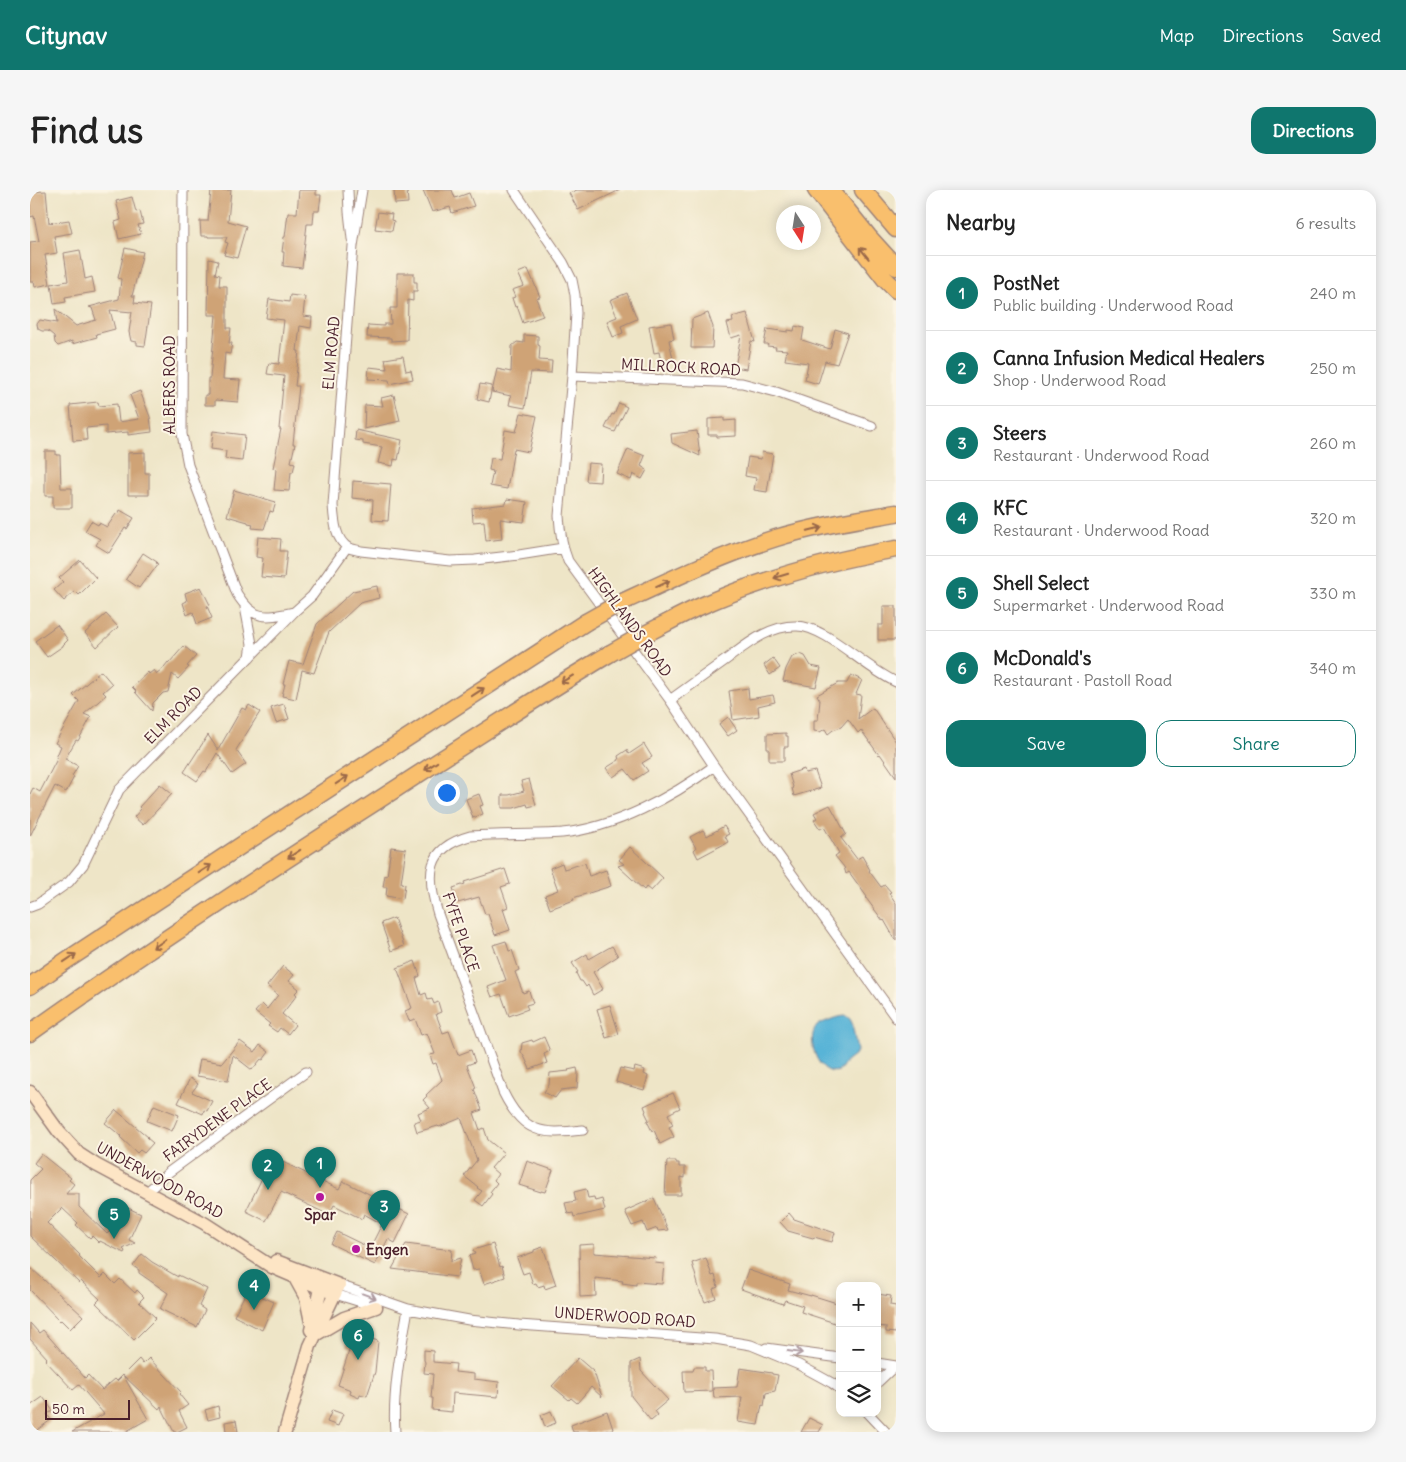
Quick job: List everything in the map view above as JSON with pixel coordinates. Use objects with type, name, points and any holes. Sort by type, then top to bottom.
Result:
[{"type":"highway","points":[[816,190],[885,279],[896,290]]},
{"type":"highway","points":[[832,190],[868,236],[896,267]]},
{"type":"highway","points":[[863,190],[896,230]]},
{"type":"highway","points":[[30,986],[240,846],[586,622],[618,604],[726,555],[778,538],[838,523],[896,513]]},
{"type":"highway","points":[[30,1033],[85,993],[263,874],[546,692],[639,637],[700,606],[777,577],[844,558],[896,549]]},
{"type":"main road","name":"UNDERWOOD ROAD","points":[[30,1092],[59,1132],[79,1154],[204,1223],[272,1267],[295,1278],[323,1284]]},
{"type":"main road","name":"UNDERWOOD ROAD","points":[[240,1246],[337,1290]]},
{"type":"main road","points":[[295,1278],[306,1298],[311,1318],[312,1337]]},
{"type":"main road","points":[[285,1432],[312,1337],[323,1284]]},
{"type":"main road","points":[[312,1337],[337,1290]]},
{"type":"main road","points":[[312,1337],[344,1318],[376,1307]]},
{"type":"street","name":"ALBERS ROAD","points":[[183,190],[182,434],[184,449],[188,465],[216,540],[237,594],[245,606],[252,644],[250,657]]},
{"type":"street","name":"ELM ROAD","points":[[348,190],[353,246]]},
{"type":"street","name":"ELM ROAD","points":[[30,907],[38,904],[69,882],[82,866],[119,790],[312,596],[347,547],[340,539],[335,524],[333,505],[353,246],[362,190]]},
{"type":"street","name":"HIGHLANDS ROAD","points":[[514,190],[563,262],[572,280],[576,295],[572,376],[559,516],[560,534],[568,561],[670,700],[714,766],[896,1018]]},
{"type":"street","name":"MILLROCK ROAD","points":[[572,376],[742,383],[776,392],[872,426]]},
{"type":"street","points":[[347,547],[361,551],[450,561],[474,560],[563,548]]},
{"type":"street","points":[[245,606],[252,613],[267,616],[294,612]]},
{"type":"street","points":[[670,700],[753,640],[768,632],[784,627],[798,626],[826,636],[868,666],[896,682]]},
{"type":"street","name":"FYFE PLACE","points":[[583,1130],[557,1133],[533,1128],[520,1119],[511,1108],[503,1092],[438,914],[430,884],[432,866],[442,850],[458,839],[470,836],[563,832],[598,826],[644,809],[714,766]]},
{"type":"street","name":"FAIRYDENE PLACE","points":[[146,1192],[169,1172],[306,1072]]},
{"type":"street","name":"UNDERWOOD ROAD","points":[[337,1290],[376,1307],[404,1308]]},
{"type":"street","name":"UNDERWOOD ROAD","points":[[337,1290],[404,1308],[494,1322],[715,1340],[750,1346],[799,1365],[836,1386]]},
{"type":"street","points":[[395,1432],[394,1412],[404,1308]]},
{"type":"street","points":[[750,1346],[836,1357]]},
{"type":"street","points":[[881,1364],[896,1366]]},
{"type":"street","points":[[881,1380],[896,1366]]},
{"type":"street","points":[[872,1417],[886,1432]]},
{"type":"water","points":[[846,1016],[852,1023],[857,1051],[839,1071],[832,1072],[825,1069],[820,1063],[813,1047],[812,1039],[817,1026],[836,1017]]},
{"type":"building","points":[[211,190],[231,190],[228,221],[246,226],[237,258],[224,255],[228,243],[225,242],[227,237],[201,236],[200,221],[208,221]]},
{"type":"building","points":[[299,190],[316,190],[316,195],[321,195],[319,211],[314,211],[313,224],[307,224],[302,268],[283,266],[284,252],[282,252],[288,213],[297,213]]},
{"type":"building","points":[[394,190],[407,190],[408,203],[395,204]]},
{"type":"building","points":[[423,190],[452,190],[455,198],[469,193],[474,206],[452,213],[450,207],[432,212]]},
{"type":"building","points":[[577,190],[620,190],[578,210],[569,193]]},
{"type":"building","points":[[46,191],[49,223],[69,220],[72,233],[54,236],[57,253],[45,255],[50,284],[35,287],[34,282],[30,282],[30,242],[39,241],[34,216],[30,217],[30,192]]},
{"type":"building","points":[[132,197],[136,212],[140,211],[143,224],[138,225],[141,234],[119,239],[115,222],[121,220],[116,201]]},
{"type":"building","points":[[378,212],[392,214],[391,220],[394,221],[392,231],[375,229]]},
{"type":"building","points":[[125,248],[143,252],[132,296],[135,296],[134,303],[151,305],[145,346],[137,345],[137,342],[131,341],[129,332],[132,312],[110,310],[115,329],[96,334],[97,337],[72,344],[72,341],[58,346],[55,343],[54,336],[48,331],[38,329],[37,324],[40,320],[57,323],[55,309],[76,326],[96,320],[92,308],[89,307],[119,299],[121,279],[118,278]]},
{"type":"building","points":[[80,250],[85,279],[92,277],[95,292],[65,297],[66,302],[54,304],[51,284],[68,281],[64,253]]},
{"type":"building","points":[[209,259],[218,261],[215,274],[220,275],[219,286],[227,286],[227,328],[231,328],[229,343],[232,343],[230,354],[225,353],[223,379],[240,380],[238,402],[215,400],[215,405],[205,405],[205,395],[208,395],[208,378],[210,378],[216,315],[208,315]]},
{"type":"building","points":[[528,269],[540,297],[536,298],[543,316],[523,323],[512,298],[515,297],[512,290],[524,286],[518,273]]},
{"type":"building","points":[[397,273],[414,273],[414,282],[417,282],[417,291],[413,291],[413,301],[408,300],[407,340],[391,341],[391,338],[367,337],[368,325],[384,326],[384,324],[391,324],[390,308],[397,308]]},
{"type":"building","points":[[627,293],[637,319],[621,326],[623,333],[613,337],[607,321],[617,317],[610,300]]},
{"type":"building","points":[[290,295],[305,297],[303,316],[312,317],[311,328],[300,326],[295,386],[299,386],[293,444],[295,444],[291,462],[295,463],[293,472],[291,472],[289,491],[274,490],[276,469],[273,468],[281,429],[279,429],[284,376],[267,374],[269,363],[279,364],[284,320],[266,318],[269,299],[289,302]]},
{"type":"building","points":[[708,313],[713,327],[712,348],[691,348],[692,319]]},
{"type":"building","points":[[747,313],[755,342],[751,341],[746,369],[735,367],[741,335],[731,338],[727,323],[733,322],[732,317]]},
{"type":"building","points":[[671,323],[674,339],[669,340],[673,359],[661,361],[659,352],[654,353],[649,326]]},
{"type":"building","points":[[795,326],[804,328],[802,340],[830,349],[835,329],[848,333],[837,364],[825,361],[818,384],[805,380],[808,363],[785,360],[787,350],[775,349],[776,347],[764,344],[767,329],[788,332],[788,330],[794,331]]},
{"type":"building","points":[[524,335],[538,336],[538,345],[540,346],[539,360],[552,361],[551,373],[531,372],[525,408],[509,405],[511,396],[492,392],[497,369],[511,372],[512,346],[517,342],[524,343]]},
{"type":"building","points":[[403,356],[406,371],[411,370],[413,379],[390,384],[389,380],[368,379],[369,367],[387,369],[385,359]]},
{"type":"building","points":[[480,384],[492,386],[489,402],[477,399]]},
{"type":"building","points":[[140,391],[150,417],[152,432],[128,435],[128,432],[106,434],[106,426],[86,428],[87,440],[73,441],[70,405],[98,402],[99,406],[117,404],[119,422],[139,419],[130,395]]},
{"type":"building","points":[[394,395],[400,421],[364,429],[365,405],[383,406],[381,398]]},
{"type":"building","points":[[619,403],[627,407],[615,432],[605,428],[612,414],[614,415]]},
{"type":"building","points":[[521,413],[537,416],[529,452],[514,449],[507,489],[490,486],[493,471],[489,470],[491,458],[500,459],[505,430],[516,432]]},
{"type":"building","points":[[724,418],[724,421],[736,420],[736,436],[717,437],[717,435],[708,435],[708,419]]},
{"type":"building","points":[[356,430],[402,440],[398,460],[394,459],[393,466],[378,463],[382,447],[363,444],[363,441],[355,440]]},
{"type":"building","points":[[213,431],[245,435],[242,461],[225,459],[226,451],[211,449]]},
{"type":"building","points":[[697,431],[700,456],[672,443],[671,434]]},
{"type":"building","points":[[628,449],[645,456],[641,466],[647,470],[642,479],[633,474],[631,480],[617,474]]},
{"type":"building","points":[[45,451],[56,451],[56,455],[60,455],[61,488],[72,488],[72,508],[53,508],[53,496],[45,496]]},
{"type":"building","points":[[145,452],[145,473],[149,473],[149,495],[128,495],[128,453]]},
{"type":"building","points":[[762,452],[773,454],[767,492],[754,490],[756,478],[745,476],[748,457],[761,459]]},
{"type":"building","points":[[588,463],[601,464],[600,482],[586,481]]},
{"type":"building","points":[[353,481],[391,484],[388,521],[372,520],[373,500],[352,498]]},
{"type":"building","points":[[234,490],[276,502],[273,512],[270,511],[264,529],[252,528],[253,524],[227,516]]},
{"type":"building","points":[[507,499],[527,502],[524,522],[500,519],[502,539],[486,541],[484,521],[473,522],[472,508],[506,504]]},
{"type":"building","points":[[120,510],[134,518],[127,529],[125,528],[109,553],[96,545],[100,539],[85,531],[91,521],[107,527]]},
{"type":"building","points":[[258,537],[281,539],[280,551],[287,551],[284,579],[261,577],[263,558],[256,557]]},
{"type":"building","points":[[143,553],[158,564],[139,588],[126,579]]},
{"type":"building","points":[[80,560],[96,578],[79,595],[75,591],[64,601],[54,590],[63,582],[59,578]]},
{"type":"building","points":[[377,586],[379,598],[360,603],[329,632],[314,673],[302,670],[296,699],[282,696],[289,661],[303,664],[317,624],[353,591]]},
{"type":"building","points":[[201,587],[210,605],[207,606],[212,618],[197,624],[193,612],[187,615],[183,603],[187,601],[185,593]]},
{"type":"building","points":[[883,606],[896,606],[896,640],[878,640],[878,625],[883,625]]},
{"type":"building","points":[[106,614],[118,627],[97,647],[85,633]]},
{"type":"building","points":[[57,625],[68,640],[63,646],[47,657],[35,641]]},
{"type":"building","points":[[184,646],[196,656],[178,679],[172,674],[168,692],[163,693],[153,703],[152,711],[132,687],[148,672],[149,674],[154,670],[157,674],[161,671]]},
{"type":"building","points":[[800,654],[805,656],[811,666],[821,668],[816,687],[783,681],[792,657]]},
{"type":"building","points":[[773,658],[780,668],[770,675],[764,665]]},
{"type":"building","points":[[101,671],[112,684],[103,692],[106,695],[84,714],[91,717],[78,741],[76,740],[65,759],[78,766],[72,776],[74,777],[66,792],[55,786],[30,836],[30,794],[33,788],[40,792],[57,759],[61,746],[55,743],[79,701],[73,695]]},
{"type":"building","points":[[851,675],[862,680],[856,694],[861,695],[858,719],[873,708],[896,742],[896,777],[861,730],[858,733],[848,719],[841,727],[828,734],[825,729],[820,732],[814,731],[814,720],[818,720],[820,700],[817,695],[838,683],[847,683]]},
{"type":"building","points":[[748,688],[749,699],[773,695],[775,702],[758,706],[759,716],[733,720],[729,691]]},
{"type":"building","points":[[284,704],[289,719],[276,723],[271,708]]},
{"type":"building","points":[[249,705],[260,712],[236,750],[246,764],[232,774],[217,753],[206,772],[204,771],[197,781],[184,772],[208,735],[218,750],[242,708],[246,710]]},
{"type":"building","points":[[728,717],[737,730],[728,736],[719,724]]},
{"type":"building","points":[[786,733],[786,736],[788,736],[788,747],[784,747],[784,761],[769,761],[767,734]]},
{"type":"building","points":[[644,744],[652,757],[642,763],[648,771],[634,780],[625,769],[613,777],[606,768],[619,760],[618,756],[627,750],[629,754]]},
{"type":"building","points":[[804,769],[805,773],[815,771],[821,788],[794,796],[789,774]]},
{"type":"building","points":[[529,779],[536,805],[528,807],[527,804],[514,808],[502,808],[502,795],[524,791],[521,781]]},
{"type":"building","points":[[160,784],[172,794],[143,825],[134,817],[141,809],[139,807]]},
{"type":"building","points":[[479,794],[483,805],[480,806],[483,814],[473,818],[466,799]]},
{"type":"building","points":[[830,805],[846,834],[841,838],[857,859],[862,856],[869,871],[881,887],[885,885],[891,892],[889,893],[896,903],[896,941],[884,920],[866,898],[849,872],[846,874],[844,867],[835,856],[839,853],[824,827],[820,829],[814,820],[817,818],[814,813]]},
{"type":"building","points":[[724,826],[729,834],[725,836],[728,842],[698,858],[694,850],[696,848],[690,837],[703,830],[707,836]]},
{"type":"building","points":[[391,847],[406,849],[401,883],[405,884],[403,899],[386,896],[387,887],[383,887],[385,875],[387,876]]},
{"type":"building","points":[[630,847],[663,878],[651,891],[646,887],[644,890],[618,866],[624,864],[619,860]]},
{"type":"building","points":[[562,863],[564,869],[585,863],[589,876],[606,870],[611,886],[573,898],[574,900],[550,909],[545,895],[558,890],[550,868]]},
{"type":"building","points":[[505,869],[510,884],[501,887],[508,907],[503,909],[510,930],[495,935],[488,914],[485,914],[479,897],[458,903],[453,888],[465,884],[464,882]]},
{"type":"building","points":[[394,918],[404,946],[391,951],[381,923]]},
{"type":"building","points":[[506,941],[509,951],[512,950],[519,970],[515,972],[523,993],[529,991],[533,1003],[526,1005],[528,1009],[509,1016],[501,994],[492,997],[488,987],[506,980],[493,945]]},
{"type":"building","points":[[612,946],[618,956],[593,972],[603,989],[593,995],[588,985],[586,987],[580,981],[576,973],[578,972],[572,963],[587,954],[589,959]]},
{"type":"building","points":[[415,961],[420,976],[416,978],[421,995],[426,993],[428,1000],[432,999],[434,1004],[438,1002],[441,1012],[436,1014],[443,1033],[449,1031],[458,1055],[471,1050],[475,1062],[467,1065],[482,1110],[474,1113],[480,1130],[484,1128],[488,1140],[504,1153],[491,1168],[498,1174],[494,1180],[497,1183],[483,1206],[475,1200],[482,1191],[464,1176],[477,1160],[461,1118],[439,1127],[417,1132],[414,1122],[421,1120],[418,1113],[430,1108],[423,1100],[442,1080],[436,1063],[433,1064],[430,1055],[435,1054],[427,1033],[421,1035],[415,1019],[409,1021],[405,1011],[412,1008],[397,968]]},
{"type":"building","points":[[283,966],[294,975],[289,981],[299,989],[295,993],[297,995],[282,1014],[295,1025],[288,1034],[280,1028],[277,1032],[268,1026],[270,1024],[255,1012],[262,1004],[267,1009],[278,995],[267,986]]},
{"type":"building","points":[[610,1005],[619,1034],[606,1038],[597,1009]]},
{"type":"building","points":[[544,1037],[550,1051],[544,1054],[547,1063],[530,1069],[521,1052],[522,1043],[532,1040],[533,1042]]},
{"type":"building","points":[[240,1041],[255,1052],[260,1045],[269,1052],[252,1070],[233,1055],[228,1081],[197,1076],[200,1059],[222,1063]]},
{"type":"building","points":[[635,1067],[645,1070],[644,1074],[648,1076],[644,1090],[616,1082],[620,1068],[634,1071]]},
{"type":"building","points":[[577,1068],[577,1088],[561,1090],[555,1098],[544,1092],[549,1085],[550,1073]]},
{"type":"building","points":[[190,1078],[198,1084],[192,1092],[212,1101],[207,1111],[204,1110],[203,1114],[178,1103]]},
{"type":"building","points":[[673,1093],[680,1108],[668,1114],[673,1125],[669,1127],[674,1137],[660,1144],[654,1130],[652,1131],[647,1121],[649,1120],[644,1106]]},
{"type":"building","points":[[154,1105],[179,1115],[172,1131],[147,1121]]},
{"type":"building","points":[[116,1110],[153,1143],[144,1153],[140,1150],[137,1153],[105,1123]]},
{"type":"building","points":[[264,1153],[339,1189],[343,1181],[409,1214],[395,1243],[388,1239],[375,1265],[331,1244],[337,1232],[370,1248],[382,1224],[364,1214],[362,1219],[334,1205],[329,1215],[281,1192],[266,1221],[246,1211],[263,1176],[255,1172]]},
{"type":"building","points":[[41,1154],[71,1178],[69,1180],[74,1184],[66,1194],[79,1194],[79,1207],[107,1234],[115,1226],[124,1206],[141,1214],[129,1240],[135,1243],[123,1249],[124,1253],[100,1241],[99,1243],[92,1236],[90,1238],[62,1208],[47,1223],[101,1278],[105,1274],[115,1284],[120,1279],[135,1293],[137,1290],[144,1297],[139,1302],[156,1318],[134,1340],[96,1303],[100,1299],[81,1281],[79,1283],[30,1236],[30,1180],[41,1169],[34,1163]]},
{"type":"building","points":[[527,1161],[553,1170],[545,1192],[519,1185]]},
{"type":"building","points":[[667,1161],[676,1161],[676,1163],[679,1163],[679,1167],[685,1167],[685,1178],[681,1177],[681,1195],[665,1195]]},
{"type":"building","points":[[586,1189],[588,1198],[594,1197],[595,1201],[602,1199],[605,1210],[574,1217],[573,1213],[568,1214],[565,1203],[576,1201],[574,1192]]},
{"type":"building","points":[[654,1198],[668,1230],[658,1231],[657,1228],[647,1232],[643,1222],[632,1226],[625,1211]]},
{"type":"building","points":[[789,1213],[794,1219],[835,1233],[832,1242],[788,1231],[780,1222]]},
{"type":"building","points":[[406,1244],[452,1250],[451,1261],[461,1258],[457,1277],[392,1269]]},
{"type":"building","points":[[493,1244],[505,1277],[484,1284],[479,1269],[473,1270],[469,1256],[475,1254],[473,1250]]},
{"type":"building","points":[[594,1244],[594,1253],[656,1258],[655,1263],[664,1264],[662,1284],[636,1282],[636,1285],[622,1283],[623,1281],[595,1278],[596,1296],[580,1297],[579,1245]]},
{"type":"building","points":[[543,1247],[556,1285],[545,1289],[544,1285],[538,1287],[536,1283],[533,1284],[529,1272],[523,1274],[517,1258]]},
{"type":"building","points":[[142,1254],[178,1277],[178,1275],[207,1289],[199,1306],[205,1310],[197,1327],[160,1309],[168,1293],[139,1273],[139,1270],[133,1266]]},
{"type":"building","points":[[706,1258],[712,1276],[715,1275],[718,1287],[713,1289],[716,1298],[705,1302],[701,1295],[692,1263]]},
{"type":"building","points":[[30,1267],[83,1316],[70,1329],[30,1290]]},
{"type":"building","points":[[748,1270],[790,1284],[788,1290],[836,1303],[836,1323],[801,1312],[803,1306],[785,1300],[783,1304],[741,1289]]},
{"type":"building","points":[[247,1290],[274,1302],[262,1330],[234,1316]]},
{"type":"building","points":[[881,1295],[891,1296],[890,1305],[896,1306],[896,1333],[886,1332],[886,1327],[881,1326]]},
{"type":"building","points":[[30,1323],[39,1333],[43,1330],[85,1378],[88,1375],[102,1390],[123,1375],[148,1419],[125,1432],[72,1432],[104,1414],[79,1385],[73,1390],[45,1360],[47,1358],[30,1339]]},
{"type":"building","points":[[351,1332],[378,1341],[375,1372],[367,1396],[360,1394],[359,1398],[350,1394],[351,1390],[338,1385],[350,1348],[346,1346]]},
{"type":"building","points":[[424,1350],[433,1351],[433,1362],[456,1364],[455,1372],[474,1374],[474,1379],[499,1382],[498,1397],[453,1393],[452,1412],[432,1410],[433,1374],[424,1373]]},
{"type":"building","points":[[149,1358],[181,1392],[179,1394],[188,1405],[179,1411],[187,1427],[177,1432],[174,1432],[161,1406],[159,1409],[123,1375],[139,1359],[143,1364]]},
{"type":"building","points":[[578,1358],[594,1372],[602,1397],[591,1387],[577,1403],[571,1398],[569,1400],[552,1386]]},
{"type":"building","points":[[640,1359],[641,1371],[668,1400],[655,1411],[658,1415],[651,1421],[631,1396],[631,1363]]},
{"type":"building","points":[[694,1367],[705,1367],[705,1371],[711,1371],[712,1391],[684,1392],[683,1371],[693,1371]]},
{"type":"building","points":[[740,1368],[778,1375],[775,1391],[766,1393],[758,1425],[738,1422],[742,1397],[714,1398],[713,1388],[737,1387]]},
{"type":"building","points":[[43,1397],[53,1411],[47,1414],[51,1420],[34,1432],[30,1426],[30,1406]]},
{"type":"building","points":[[218,1406],[220,1417],[208,1420],[205,1410]]},
{"type":"building","points":[[332,1410],[343,1414],[338,1426],[327,1422]]},
{"type":"building","points":[[551,1411],[556,1423],[545,1427],[541,1415]]},
{"type":"building","points":[[607,1411],[613,1429],[602,1432],[573,1432],[571,1425]]},
{"type":"building","points":[[809,1418],[823,1425],[819,1432],[801,1432]]},
{"type":"building","points":[[236,1420],[238,1432],[226,1432],[225,1422]]},
{"type":"place","name":"PostNet","points":[[320,1188]]},
{"type":"place","name":"Canna Infusion Medical Healers","points":[[268,1190]]},
{"type":"place","name":"Spar","points":[[320,1197]]},
{"type":"place","name":"Steers","points":[[384,1231]]},
{"type":"place","name":"Shell Select","points":[[114,1239]]},
{"type":"place","name":"Engen","points":[[356,1249]]},
{"type":"place","name":"KFC","points":[[254,1310]]},
{"type":"place","name":"McDonald's","points":[[358,1360]]}]
